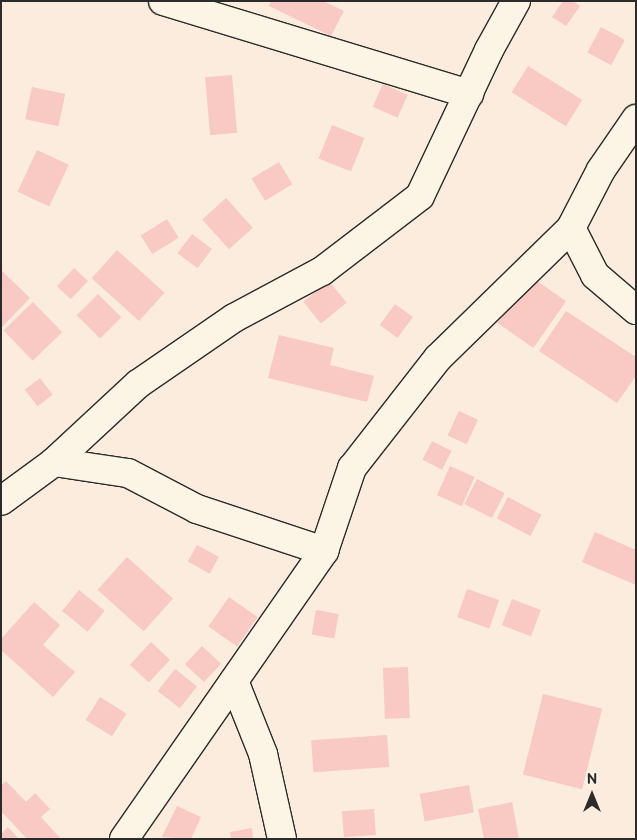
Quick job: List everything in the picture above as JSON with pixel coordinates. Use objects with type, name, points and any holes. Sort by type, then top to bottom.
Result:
[{"type":"street","points":[[162,1],[468,94]]},
{"type":"street","points":[[1,501],[54,462],[138,384],[234,318],[322,272],[420,196],[489,50],[516,1]]},
{"type":"street","points":[[124,839],[324,551],[352,468],[438,358],[571,228],[601,170],[636,119]]},
{"type":"street","points":[[571,228],[595,275],[636,310]]},
{"type":"street","points":[[54,462],[128,473],[197,509],[324,551]]},
{"type":"street","points":[[234,681],[263,754],[282,839]]},
{"type":"building","points":[[271,1],[323,1],[344,11],[331,36],[269,6]]},
{"type":"building","points":[[563,1],[573,1],[580,6],[566,26],[552,17]]},
{"type":"building","points":[[601,27],[625,40],[611,65],[587,53]]},
{"type":"building","points":[[528,66],[582,100],[566,126],[512,92]]},
{"type":"building","points":[[232,75],[237,133],[210,135],[205,77]]},
{"type":"building","points":[[383,84],[408,95],[397,118],[373,107]]},
{"type":"building","points":[[32,87],[65,94],[58,126],[25,119]]},
{"type":"building","points":[[332,125],[364,138],[351,171],[319,158]]},
{"type":"building","points":[[37,150],[69,165],[49,206],[18,192]]},
{"type":"building","points":[[279,162],[292,184],[265,201],[252,178]]},
{"type":"building","points":[[226,198],[253,228],[229,249],[202,219]]},
{"type":"building","points":[[167,219],[179,238],[152,254],[141,235]]},
{"type":"building","points":[[192,234],[212,249],[198,268],[178,253]]},
{"type":"building","points":[[117,250],[165,293],[139,321],[92,278]]},
{"type":"building","points":[[74,268],[88,281],[71,299],[57,286]]},
{"type":"building","points":[[1,270],[30,298],[1,328]]},
{"type":"building","points":[[530,276],[566,301],[533,348],[497,323]]},
{"type":"building","points":[[329,281],[347,303],[321,324],[303,302]]},
{"type":"building","points":[[98,294],[121,317],[100,339],[77,315]]},
{"type":"building","points":[[33,302],[62,332],[33,361],[4,330]]},
{"type":"building","points":[[395,304],[413,317],[398,338],[380,325]]},
{"type":"building","points":[[566,311],[636,357],[636,376],[617,403],[539,351]]},
{"type":"building","points":[[279,335],[334,348],[330,365],[374,376],[367,402],[268,378]]},
{"type":"building","points":[[40,378],[53,395],[37,406],[25,389]]},
{"type":"building","points":[[459,411],[478,420],[467,444],[448,435]]},
{"type":"building","points":[[432,441],[452,451],[442,470],[422,460]]},
{"type":"building","points":[[450,466],[475,477],[462,506],[437,495]]},
{"type":"building","points":[[477,479],[505,493],[492,518],[464,504]]},
{"type":"building","points":[[508,497],[542,515],[530,536],[497,518]]},
{"type":"building","points":[[595,532],[636,550],[636,585],[582,562]]},
{"type":"building","points":[[197,545],[219,557],[210,574],[188,562]]},
{"type":"building","points":[[127,557],[173,598],[144,631],[98,590]]},
{"type":"building","points":[[467,589],[499,600],[489,628],[457,617]]},
{"type":"building","points":[[79,590],[105,611],[88,632],[62,611]]},
{"type":"building","points":[[229,597],[258,617],[237,647],[208,626]]},
{"type":"building","points":[[512,599],[541,610],[531,636],[502,625]]},
{"type":"building","points":[[34,602],[60,625],[43,645],[75,672],[53,697],[1,650],[1,639]]},
{"type":"building","points":[[316,610],[339,614],[334,639],[312,635]]},
{"type":"building","points":[[151,642],[170,660],[149,682],[130,665]]},
{"type":"building","points":[[202,646],[221,664],[204,682],[185,664]]},
{"type":"building","points":[[408,667],[410,718],[385,719],[383,668]]},
{"type":"building","points":[[175,669],[197,686],[180,708],[158,691]]},
{"type":"building","points":[[543,694],[602,709],[582,789],[523,775]]},
{"type":"building","points":[[100,697],[126,713],[112,736],[86,720]]},
{"type":"building","points":[[387,735],[389,767],[313,772],[311,740]]},
{"type":"building","points":[[6,781],[26,802],[35,793],[50,809],[41,817],[61,839],[27,839],[1,811],[1,785]]},
{"type":"building","points":[[469,785],[474,813],[425,821],[420,794]]},
{"type":"building","points":[[512,802],[519,839],[484,839],[478,809]]},
{"type":"building","points":[[177,806],[201,817],[191,839],[162,837]]},
{"type":"building","points":[[374,809],[376,835],[344,837],[342,811]]},
{"type":"building","points":[[8,827],[19,839],[1,839],[1,834]]},
{"type":"building","points":[[252,828],[253,839],[231,839],[230,832]]}]
